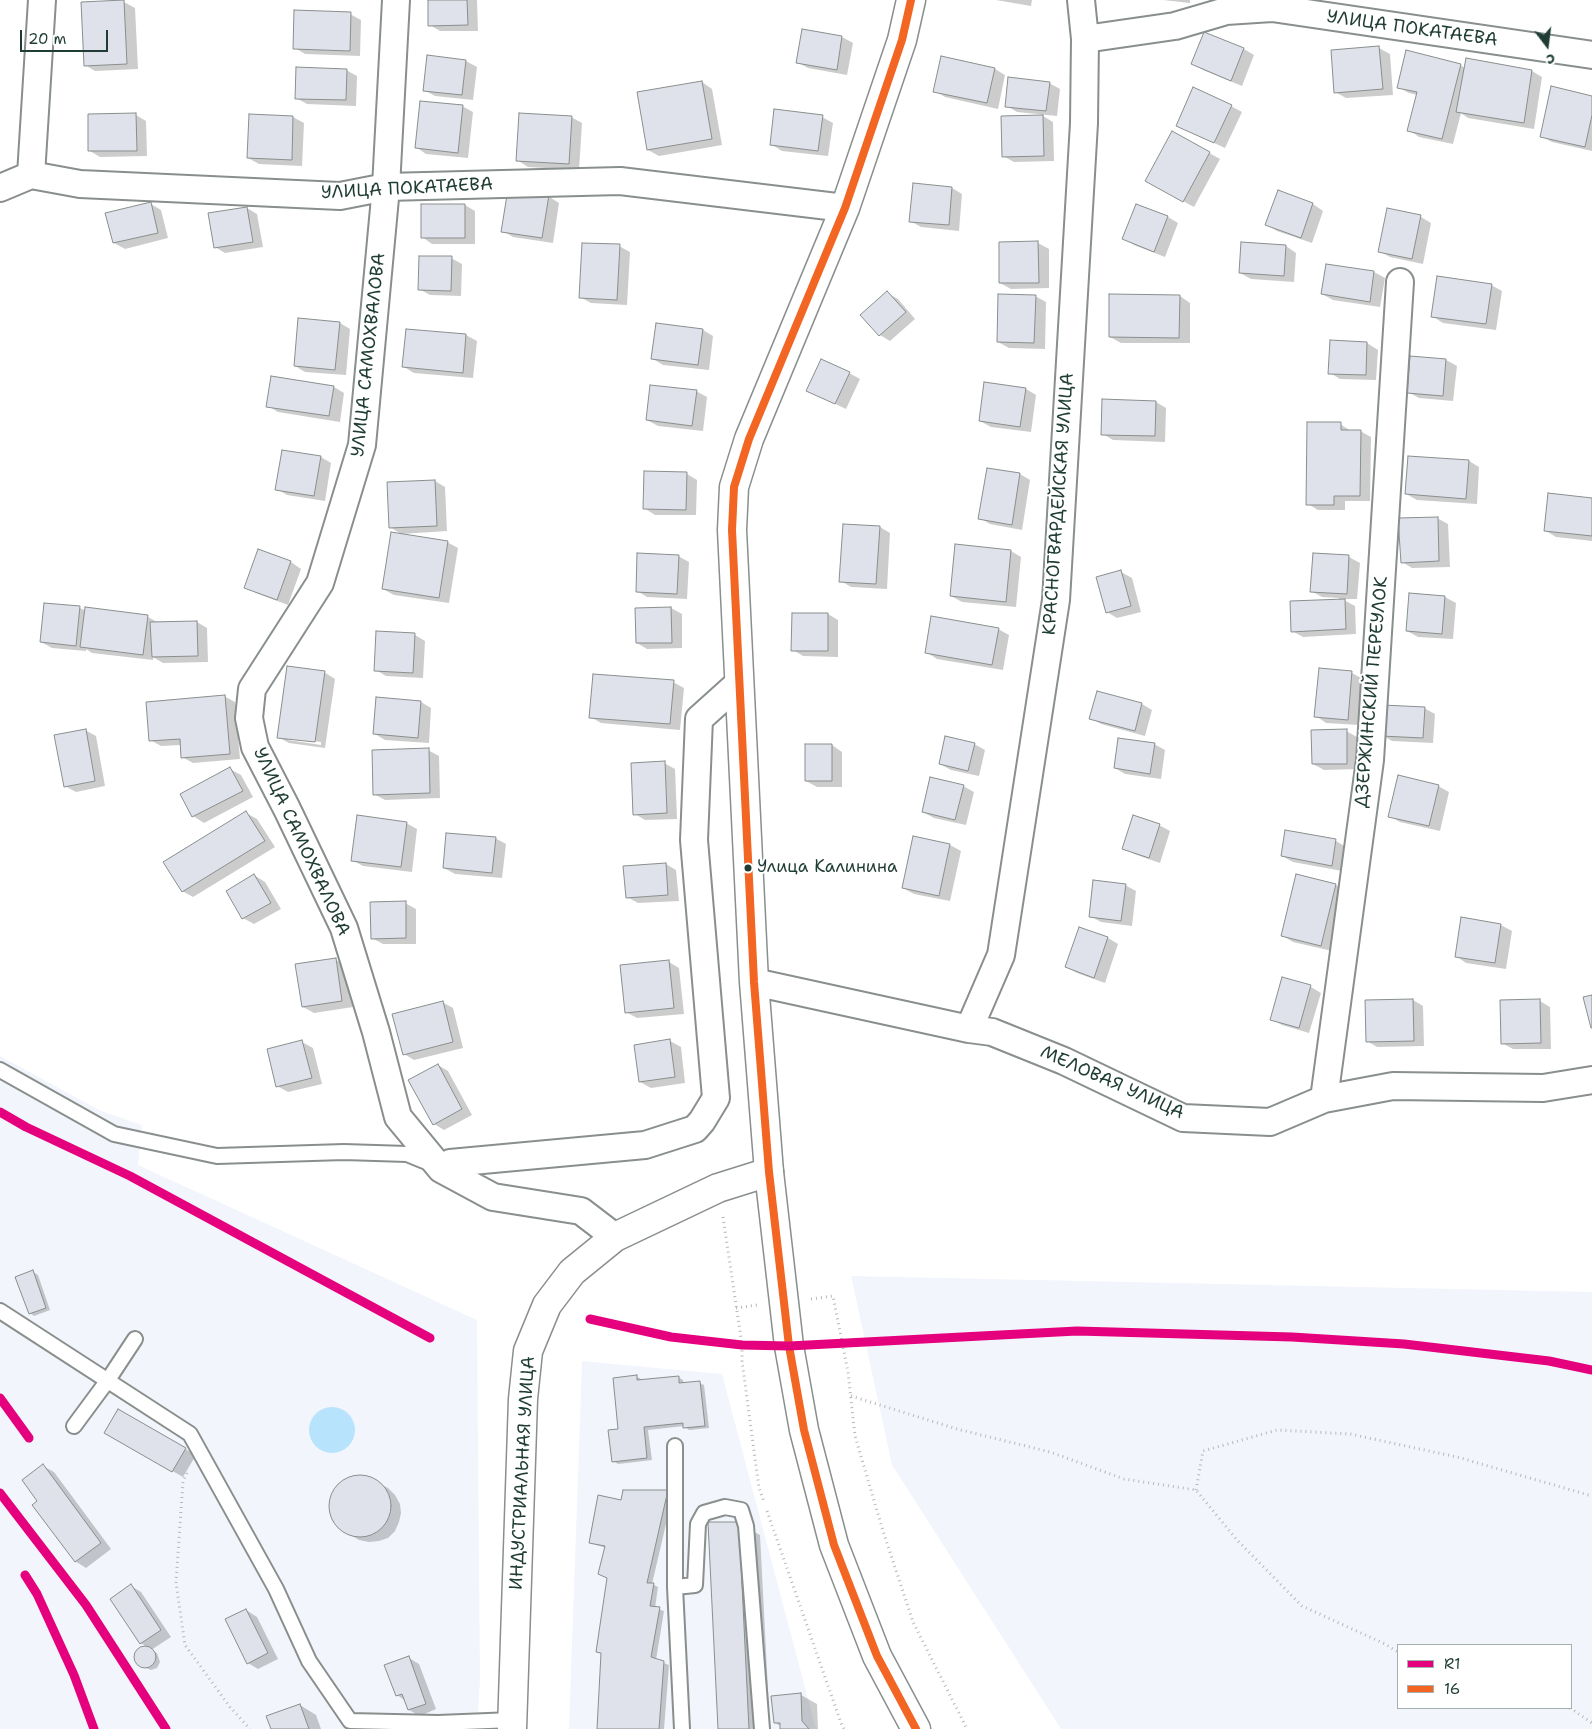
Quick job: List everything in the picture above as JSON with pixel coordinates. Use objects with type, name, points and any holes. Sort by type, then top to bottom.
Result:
[{"type":"main road","points":[[911,0],[902,40],[845,208],[748,439],[734,487],[732,530],[754,982],[769,1172],[789,1346],[804,1430],[834,1545],[877,1656],[916,1729]]},
{"type":"main road","name":"ИНДУСТРИАЛЬНАЯ УЛИЦА","points":[[512,1724],[523,1398],[528,1351],[547,1305],[572,1272],[615,1237],[718,1188],[769,1172]]},
{"type":"street","points":[[0,188],[31,175],[34,103],[42,0]]},
{"type":"street","name":"УЛИЦА САМОХВАЛОВА","points":[[396,0],[386,187],[362,445],[320,583],[252,689],[249,718],[255,747],[344,928],[376,1032],[398,1117],[441,1168],[493,1197],[581,1211],[615,1237]]},
{"type":"street","name":"КРАСНОГВАРДЕЙСКАЯ УЛИЦА","points":[[969,1029],[1001,956],[1056,600],[1083,132],[1085,38],[1081,0]]},
{"type":"street","name":"УЛИЦА ПОКАТАЕВА","points":[[1085,38],[1175,26],[1226,11],[1272,8],[1592,55]]},
{"type":"street","name":"УЛИЦА ПОКАТАЕВА","points":[[31,175],[80,184],[340,196],[386,187],[620,181],[845,208]]},
{"type":"street","name":"ДЗЕРЖИНСКИЙ ПЕРЕУЛОК","points":[[1324,1099],[1370,760],[1400,282]]},
{"type":"street","points":[[441,1168],[450,1163],[645,1145],[695,1128],[702,1121],[716,1098],[694,840],[699,718],[739,683]]},
{"type":"street","name":"МЕЛОВАЯ УЛИЦА","points":[[754,982],[969,1029],[992,1032],[1064,1061],[1183,1118],[1270,1122],[1324,1099],[1393,1086],[1542,1088],[1592,1080]]},
{"type":"lane","points":[[0,1070],[114,1134],[216,1156],[344,1152],[407,1154],[441,1168]]},
{"type":"lane","points":[[0,1311],[190,1434],[276,1590],[309,1661],[352,1725],[512,1724]]},
{"type":"lane","points":[[74,1426],[136,1339]]},
{"type":"lane","points":[[675,1446],[675,1587],[682,1729]]},
{"type":"lane","points":[[675,1587],[695,1585],[698,1524],[704,1513],[725,1507],[741,1510],[746,1526],[762,1729]]},
{"type":"path","points":[[718,1188],[742,1345],[742,1361],[759,1488],[844,1729]]},
{"type":"path","points":[[833,1296],[848,1372],[855,1436],[913,1622],[967,1729]]},
{"type":"path","points":[[850,1396],[957,1429],[1050,1452],[1124,1479],[1196,1490],[1237,1540],[1302,1606],[1397,1651]]},
{"type":"path","points":[[1196,1490],[1203,1451],[1277,1430],[1350,1434],[1457,1457],[1592,1496]]},
{"type":"path","points":[[200,1450],[183,1481],[176,1583],[185,1645],[230,1708],[250,1729]]},
{"type":"path","points":[[1571,1709],[1592,1723]]},
{"type":"shaded area","points":[[0,1056],[101,1111],[142,1125],[138,1165],[477,1320],[480,1680],[477,1729],[0,1729]]},
{"type":"shaded area","points":[[851,1276],[1592,1292],[1592,1729],[1061,1729],[892,1465]]},
{"type":"shaded area","points":[[582,1361],[722,1374],[816,1729],[569,1729]]},
{"type":"water","points":[[327,1407],[337,1407],[351,1417],[355,1430],[351,1443],[345,1449],[337,1453],[327,1453],[313,1443],[309,1435],[309,1425],[319,1411]]},
{"type":"building","points":[[124,0],[127,64],[84,66],[81,2]]},
{"type":"building","points":[[428,0],[467,0],[468,25],[428,26]]},
{"type":"building","points":[[294,10],[351,12],[350,51],[293,49]]},
{"type":"building","points":[[802,29],[842,36],[837,70],[796,63]]},
{"type":"building","points":[[1204,32],[1244,48],[1231,81],[1191,64]]},
{"type":"building","points":[[1379,46],[1383,89],[1334,93],[1331,50]]},
{"type":"building","points":[[1406,50],[1461,64],[1442,139],[1407,131],[1417,92],[1397,88]]},
{"type":"building","points":[[427,55],[466,60],[462,95],[423,91]]},
{"type":"building","points":[[941,56],[995,68],[987,103],[933,92]]},
{"type":"building","points":[[1466,58],[1532,70],[1524,123],[1456,112]]},
{"type":"building","points":[[296,67],[347,69],[346,100],[295,99]]},
{"type":"building","points":[[1008,77],[1050,82],[1046,111],[1005,107]]},
{"type":"building","points":[[702,81],[712,139],[647,150],[637,92]]},
{"type":"building","points":[[1551,86],[1592,96],[1592,115],[1585,147],[1540,137]]},
{"type":"building","points":[[1193,87],[1232,105],[1214,143],[1176,126]]},
{"type":"building","points":[[420,101],[463,105],[458,153],[415,148]]},
{"type":"building","points":[[774,109],[823,115],[818,151],[770,145]]},
{"type":"building","points":[[136,113],[137,151],[88,151],[88,114]]},
{"type":"building","points":[[519,113],[572,116],[569,164],[516,161]]},
{"type":"building","points":[[249,114],[293,116],[292,160],[247,158]]},
{"type":"building","points":[[1043,115],[1044,156],[1002,157],[1001,116]]},
{"type":"building","points":[[1172,131],[1210,152],[1183,202],[1145,181]]},
{"type":"building","points":[[913,183],[952,187],[949,225],[909,222]]},
{"type":"building","points":[[508,189],[549,195],[542,238],[501,232]]},
{"type":"building","points":[[1278,190],[1313,203],[1301,238],[1265,225]]},
{"type":"building","points":[[151,202],[158,233],[113,243],[105,213]]},
{"type":"building","points":[[421,204],[465,204],[465,238],[421,238]]},
{"type":"building","points":[[1136,204],[1168,216],[1154,252],[1122,239]]},
{"type":"building","points":[[247,207],[253,242],[214,248],[208,213]]},
{"type":"building","points":[[1387,208],[1421,215],[1412,259],[1378,252]]},
{"type":"building","points":[[1038,241],[1039,283],[999,283],[999,242]]},
{"type":"building","points":[[1241,242],[1286,245],[1284,276],[1239,273]]},
{"type":"building","points":[[582,243],[620,244],[617,300],[579,298]]},
{"type":"building","points":[[419,256],[452,256],[451,291],[418,290]]},
{"type":"building","points":[[1326,264],[1374,271],[1370,302],[1321,294]]},
{"type":"building","points":[[1437,276],[1492,284],[1486,324],[1431,317]]},
{"type":"building","points":[[887,291],[906,312],[879,336],[860,315]]},
{"type":"building","points":[[998,294],[1036,295],[1034,343],[997,342]]},
{"type":"building","points":[[1109,294],[1180,295],[1179,338],[1109,337]]},
{"type":"building","points":[[298,318],[340,322],[335,370],[294,366]]},
{"type":"building","points":[[656,323],[703,329],[698,365],[651,359]]},
{"type":"building","points":[[406,329],[466,334],[463,373],[402,367]]},
{"type":"building","points":[[1330,340],[1367,342],[1366,375],[1328,374]]},
{"type":"building","points":[[1410,356],[1446,359],[1443,396],[1407,393]]},
{"type":"building","points":[[821,359],[850,372],[835,404],[806,391]]},
{"type":"building","points":[[271,376],[334,386],[329,416],[266,407]]},
{"type":"building","points":[[984,382],[1026,388],[1020,427],[979,421]]},
{"type":"building","points":[[650,385],[697,390],[692,426],[646,420]]},
{"type":"building","points":[[1102,399],[1156,401],[1155,436],[1101,435]]},
{"type":"building","points":[[1307,422],[1341,422],[1341,430],[1361,430],[1360,496],[1334,496],[1334,505],[1306,505]]},
{"type":"building","points":[[282,450],[321,456],[314,496],[275,490]]},
{"type":"building","points":[[1408,456],[1469,460],[1466,499],[1405,494]]},
{"type":"building","points":[[987,468],[1020,473],[1012,525],[978,519]]},
{"type":"building","points":[[644,471],[687,472],[686,510],[643,509]]},
{"type":"building","points":[[435,480],[437,526],[389,528],[387,482]]},
{"type":"building","points":[[1548,493],[1592,498],[1592,536],[1544,531]]},
{"type":"building","points":[[1438,517],[1439,561],[1401,563],[1398,518]]},
{"type":"building","points":[[843,524],[880,526],[876,584],[839,582]]},
{"type":"building","points":[[391,532],[448,541],[439,598],[382,589]]},
{"type":"building","points":[[955,544],[1011,550],[1006,602],[950,596]]},
{"type":"building","points":[[258,549],[291,561],[277,600],[244,588]]},
{"type":"building","points":[[637,553],[679,555],[677,594],[636,592]]},
{"type":"building","points":[[1313,553],[1349,555],[1347,594],[1310,592]]},
{"type":"building","points":[[1121,570],[1131,606],[1106,613],[1096,577]]},
{"type":"building","points":[[1409,593],[1445,596],[1442,634],[1406,631]]},
{"type":"building","points":[[1345,599],[1346,629],[1291,632],[1290,601]]},
{"type":"building","points":[[44,603],[80,606],[76,646],[40,642]]},
{"type":"building","points":[[85,607],[148,615],[143,655],[80,647]]},
{"type":"building","points":[[671,607],[672,643],[636,643],[635,608]]},
{"type":"building","points":[[792,613],[828,613],[828,651],[791,651]]},
{"type":"building","points":[[931,616],[999,628],[992,665],[925,653]]},
{"type":"building","points":[[197,621],[198,656],[152,657],[150,622]]},
{"type":"building","points":[[376,631],[415,633],[413,673],[374,671]]},
{"type":"building","points":[[287,666],[325,671],[315,742],[277,738]]},
{"type":"building","points":[[1319,668],[1352,671],[1348,720],[1314,717]]},
{"type":"building","points":[[593,674],[674,680],[670,724],[589,718]]},
{"type":"building","points":[[1097,691],[1142,703],[1135,731],[1089,719]]},
{"type":"building","points":[[225,695],[230,754],[181,758],[180,739],[149,741],[146,702]]},
{"type":"building","points":[[376,697],[421,701],[418,738],[373,734]]},
{"type":"building","points":[[1382,705],[1425,707],[1423,738],[1381,736]]},
{"type":"building","points":[[86,729],[95,781],[64,787],[54,735]]},
{"type":"building","points":[[1347,729],[1347,764],[1312,764],[1311,730]]},
{"type":"building","points":[[945,736],[975,743],[968,771],[939,764]]},
{"type":"building","points":[[1118,738],[1155,743],[1150,774],[1114,768]]},
{"type":"building","points":[[805,744],[832,744],[832,781],[805,781]]},
{"type":"building","points":[[429,748],[430,793],[373,795],[372,750]]},
{"type":"building","points":[[665,761],[667,813],[633,815],[631,763]]},
{"type":"building","points":[[230,767],[243,791],[192,817],[180,794]]},
{"type":"building","points":[[1398,775],[1439,785],[1429,826],[1388,817]]},
{"type":"building","points":[[930,777],[964,785],[955,820],[922,812]]},
{"type":"building","points":[[246,811],[265,841],[182,892],[163,862]]},
{"type":"building","points":[[357,815],[407,822],[401,867],[351,861]]},
{"type":"building","points":[[1133,815],[1160,824],[1149,858],[1122,849]]},
{"type":"building","points":[[1285,830],[1336,839],[1332,866],[1281,856]]},
{"type":"building","points":[[446,833],[496,837],[492,873],[443,868]]},
{"type":"building","points":[[913,836],[950,844],[939,896],[902,888]]},
{"type":"building","points":[[666,863],[668,895],[626,898],[623,866]]},
{"type":"building","points":[[254,874],[271,903],[242,919],[226,891]]},
{"type":"building","points":[[1296,874],[1336,884],[1321,946],[1281,936]]},
{"type":"building","points":[[1093,880],[1126,884],[1121,921],[1089,917]]},
{"type":"building","points":[[406,901],[406,938],[371,939],[370,902]]},
{"type":"building","points":[[1461,917],[1501,924],[1495,963],[1455,957]]},
{"type":"building","points":[[1079,927],[1108,937],[1094,978],[1065,967]]},
{"type":"building","points":[[336,958],[342,1001],[302,1007],[295,964]]},
{"type":"building","points":[[669,960],[674,1008],[625,1013],[620,965]]},
{"type":"building","points":[[1282,977],[1311,985],[1299,1028],[1270,1020]]},
{"type":"building","points":[[1592,995],[1592,1028],[1591,1028],[1583,997]]},
{"type":"building","points":[[1413,999],[1414,1041],[1366,1042],[1365,1000]]},
{"type":"building","points":[[1540,999],[1541,1043],[1501,1044],[1500,1000]]},
{"type":"building","points":[[443,1001],[453,1042],[403,1055],[392,1014]]},
{"type":"building","points":[[670,1039],[675,1077],[639,1082],[634,1045]]},
{"type":"building","points":[[302,1040],[312,1078],[276,1087],[267,1049]]},
{"type":"building","points":[[438,1064],[462,1109],[433,1125],[408,1080]]},
{"type":"building","points":[[33,1270],[46,1308],[29,1314],[15,1277]]},
{"type":"building","points":[[637,1375],[637,1380],[679,1376],[679,1383],[700,1381],[705,1426],[683,1428],[683,1423],[644,1427],[647,1458],[612,1462],[608,1430],[618,1429],[613,1378]]},
{"type":"building","points":[[118,1409],[186,1448],[172,1472],[104,1433]]},
{"type":"building","points":[[43,1464],[101,1543],[75,1562],[32,1505],[37,1501],[22,1480]]},
{"type":"building","points":[[360,1475],[372,1478],[382,1484],[388,1494],[391,1506],[388,1518],[382,1528],[372,1534],[360,1537],[348,1534],[338,1528],[332,1518],[329,1506],[332,1494],[338,1484],[348,1478]]},
{"type":"building","points":[[623,1490],[668,1490],[647,1583],[654,1583],[650,1606],[660,1607],[651,1657],[664,1661],[659,1729],[597,1729],[601,1653],[596,1652],[607,1578],[598,1574],[605,1546],[589,1543],[598,1495],[621,1500]]},
{"type":"building","points":[[708,1522],[739,1522],[749,1729],[718,1729]]},
{"type":"building","points":[[131,1584],[161,1630],[140,1644],[110,1599]]},
{"type":"building","points":[[246,1609],[268,1653],[247,1664],[225,1619]]},
{"type":"building","points":[[145,1646],[153,1649],[156,1657],[153,1665],[145,1668],[137,1665],[134,1657],[137,1649]]},
{"type":"building","points":[[409,1656],[426,1704],[408,1710],[402,1694],[396,1696],[384,1665]]},
{"type":"building","points":[[801,1693],[802,1721],[809,1729],[780,1729],[780,1723],[774,1723],[771,1696]]},
{"type":"building","points":[[300,1704],[309,1729],[271,1729],[266,1716]]},
{"type":"transit line","name":"16","points":[[911,0],[902,40],[845,208],[749,439],[734,487],[732,530],[754,982],[769,1172],[789,1346],[804,1430],[834,1545],[877,1656],[916,1729]]},
{"type":"transit line","name":"R1","points":[[0,1112],[26,1127],[130,1176],[430,1338]]},
{"type":"transit line","name":"R1","points":[[590,1319],[671,1337],[742,1345],[789,1346],[1077,1331],[1292,1337],[1404,1344],[1549,1361],[1592,1370]]},
{"type":"transit line","name":"R1","points":[[0,1398],[29,1438]]},
{"type":"transit line","name":"R1","points":[[0,1493],[86,1605],[166,1729]]},
{"type":"transit line","name":"R1","points":[[25,1575],[37,1594],[74,1675],[94,1729]]},
{"type":"place","name":"Улица Калинина","points":[[748,868]]}]
